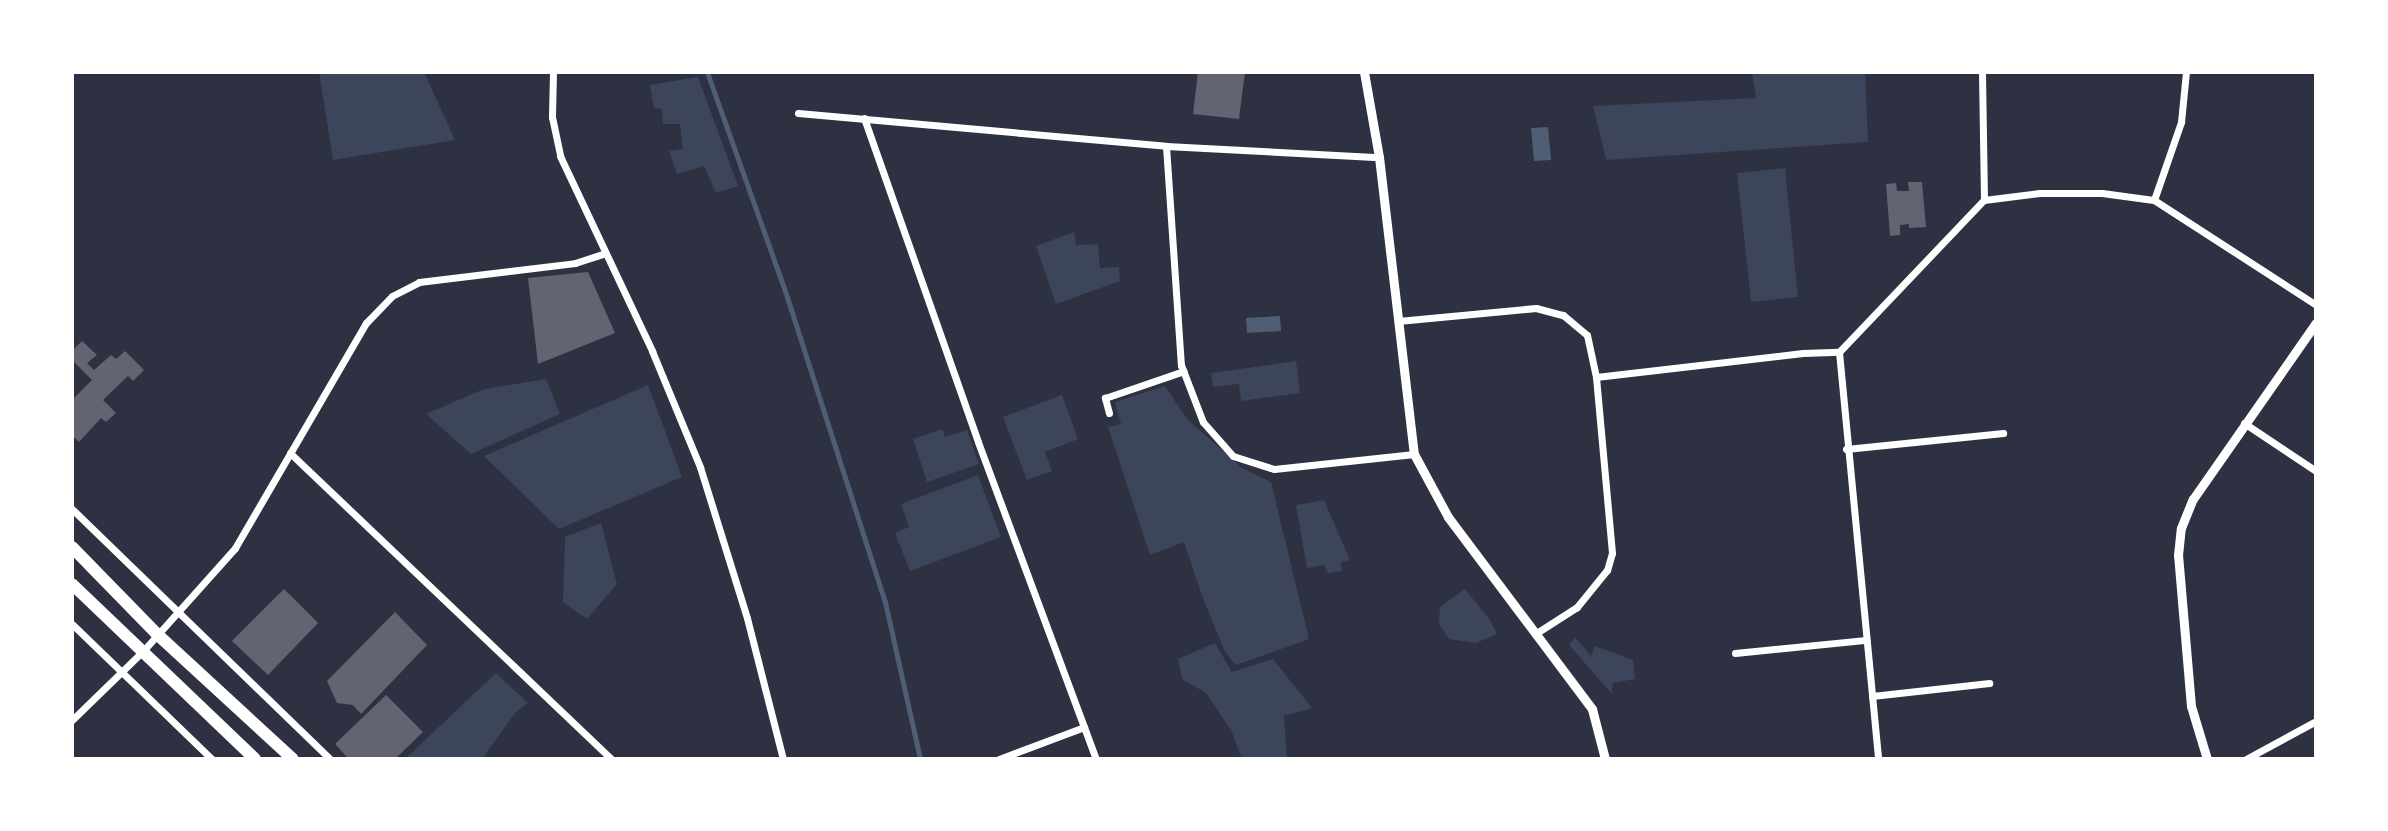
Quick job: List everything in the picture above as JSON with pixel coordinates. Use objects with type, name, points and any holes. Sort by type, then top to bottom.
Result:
[{"type":"highway","points":[[72,547],[158,635],[293,759]]},
{"type":"highway","points":[[72,584],[255,759]]},
{"type":"street","points":[[553,72],[552,117],[560,156],[652,351],[700,467],[747,618],[783,759]]},
{"type":"street","points":[[1364,72],[1379,157],[1414,454],[1448,517],[1592,709],[1605,759]]},
{"type":"street","points":[[1982,72],[1984,200]]},
{"type":"street","points":[[2154,200],[2181,122],[2186,72]]},
{"type":"street","points":[[798,113],[1166,146],[1379,157]]},
{"type":"street","points":[[864,118],[978,442],[1096,759]]},
{"type":"street","points":[[1166,146],[1184,371],[1203,422],[1233,456],[1274,469],[1414,454]]},
{"type":"street","points":[[1596,377],[1803,353],[1839,352],[1984,200],[2040,193],[2102,193],[2154,200],[2316,305]]},
{"type":"street","points":[[72,720],[143,651],[235,548],[366,323],[392,296],[419,282],[575,263],[605,253]]},
{"type":"street","points":[[1398,321],[1536,308],[1563,315],[1587,335],[1596,377],[1612,553],[1607,570],[1577,607],[1535,634]]},
{"type":"street","points":[[2207,759],[2191,706],[2178,555],[2181,528],[2193,499],[2316,323]]},
{"type":"street","points":[[1839,352],[1878,759]]},
{"type":"street","points":[[1109,413],[1105,398],[1184,371]]},
{"type":"street","points":[[2244,423],[2316,471]]},
{"type":"street","points":[[1846,449],[2003,433]]},
{"type":"street","points":[[290,453],[611,759]]},
{"type":"street","points":[[72,509],[330,759]]},
{"type":"street","points":[[72,624],[212,759]]},
{"type":"street","points":[[1735,653],[1866,640]]},
{"type":"street","points":[[1872,696],[1989,683]]},
{"type":"street","points":[[2246,759],[2316,721]]},
{"type":"street","points":[[999,759],[1084,727]]},
{"type":"shaded area","points":[[319,72],[424,72],[455,140],[333,160]]},
{"type":"shaded area","points":[[1752,72],[1865,72],[1868,142],[1606,160],[1593,106],[1756,98]]},
{"type":"shaded area","points":[[698,77],[738,186],[716,193],[704,166],[677,174],[669,151],[683,149],[680,124],[663,124],[662,109],[654,108],[650,85]]},
{"type":"shaded area","points":[[1548,127],[1551,160],[1534,161],[1531,128]]},
{"type":"shaded area","points":[[1785,168],[1798,297],[1751,302],[1737,173]]},
{"type":"shaded area","points":[[1074,232],[1076,245],[1098,244],[1100,268],[1119,267],[1120,281],[1056,304],[1036,246]]},
{"type":"shaded area","points":[[1280,316],[1281,331],[1247,333],[1246,318]]},
{"type":"shaded area","points":[[1296,361],[1300,393],[1241,401],[1239,384],[1213,387],[1211,373]]},
{"type":"shaded area","points":[[546,379],[560,414],[471,454],[426,414],[484,389]]},
{"type":"shaded area","points":[[648,385],[682,477],[559,529],[484,456]]},
{"type":"shaded area","points":[[1165,386],[1187,419],[1242,468],[1271,482],[1309,639],[1236,665],[1225,652],[1184,542],[1150,555],[1108,427],[1121,424],[1115,402]]},
{"type":"shaded area","points":[[1062,395],[1078,439],[1045,452],[1052,471],[1027,480],[1003,417]]},
{"type":"shaded area","points":[[942,429],[945,437],[967,430],[979,464],[927,482],[913,439]]},
{"type":"shaded area","points":[[978,475],[1001,537],[910,571],[895,533],[909,527],[901,504]]},
{"type":"shaded area","points":[[1324,500],[1350,560],[1341,562],[1342,571],[1328,573],[1324,565],[1307,568],[1296,505]]},
{"type":"shaded area","points":[[601,523],[617,584],[587,619],[563,602],[565,537]]},
{"type":"shaded area","points":[[1465,589],[1490,620],[1497,634],[1476,643],[1449,639],[1439,624],[1440,607]]},
{"type":"shaded area","points":[[1575,637],[1591,656],[1595,646],[1633,660],[1635,679],[1613,683],[1612,694],[1569,645]]},
{"type":"shaded area","points":[[1215,643],[1232,672],[1273,659],[1312,708],[1284,716],[1287,759],[1242,759],[1231,730],[1206,693],[1182,679],[1178,659]]},
{"type":"shaded area","points":[[496,673],[528,703],[516,712],[482,759],[405,759]]},
{"type":"building","points":[[1198,72],[1245,72],[1239,119],[1193,114]]},
{"type":"building","points":[[1908,182],[1922,182],[1926,227],[1900,225],[1900,235],[1890,236],[1886,184],[1896,183],[1897,191],[1909,191]]},
{"type":"building","points":[[588,272],[615,333],[538,364],[528,278]]},
{"type":"building","points":[[82,341],[97,355],[87,363],[94,370],[111,355],[116,359],[125,351],[144,370],[133,381],[128,376],[103,400],[116,413],[106,422],[101,418],[79,442],[72,435],[72,400],[92,380],[72,360],[72,351]]},
{"type":"building","points":[[284,589],[318,623],[268,675],[232,641]]},
{"type":"building","points":[[395,612],[427,645],[361,714],[353,705],[337,703],[327,681]]},
{"type":"building","points":[[386,695],[423,732],[395,759],[349,759],[335,744]]},
{"type":"waterway","points":[[707,72],[787,297],[885,602],[920,759]]}]
